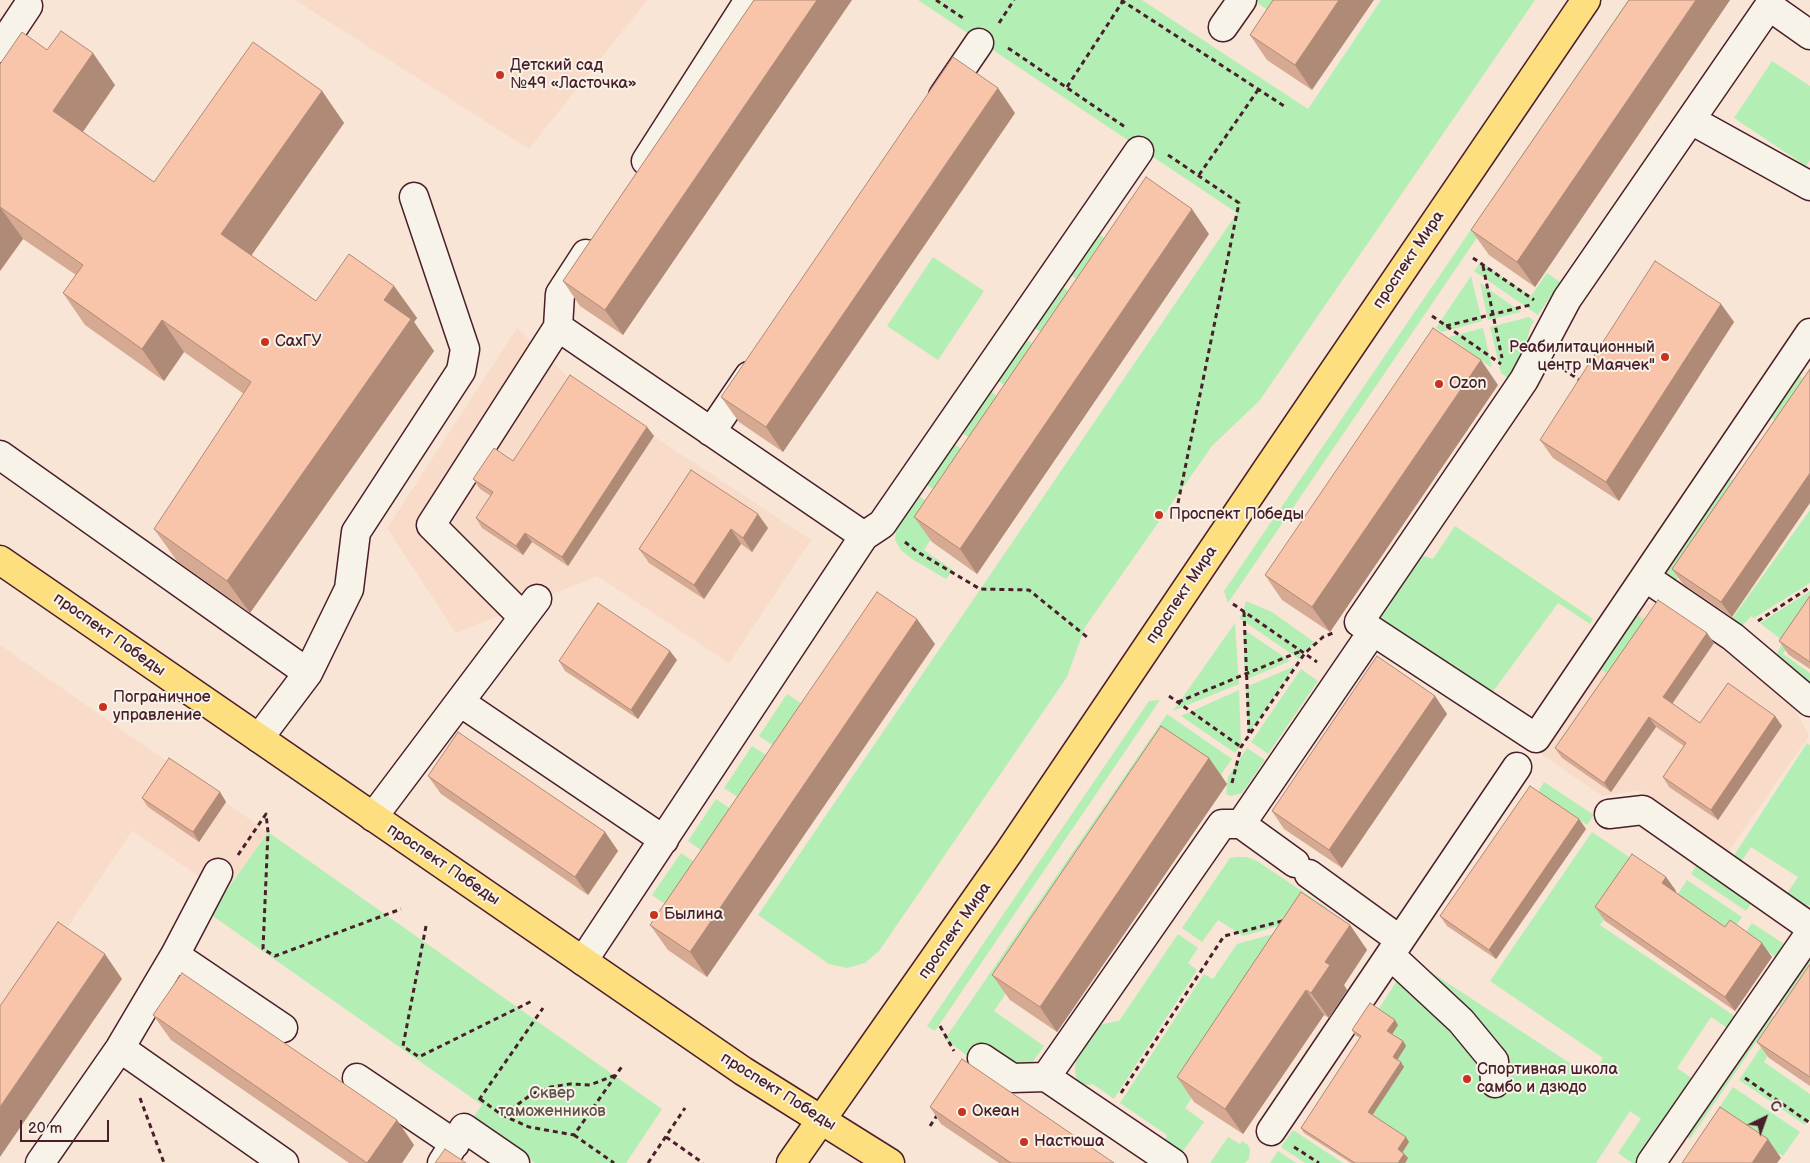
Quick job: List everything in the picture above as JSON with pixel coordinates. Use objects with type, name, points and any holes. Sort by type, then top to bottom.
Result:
[{"type":"main road","name":"проспект Мира","points":[[791,1163],[1010,852],[1586,0]]},
{"type":"main road","name":"проспект Победы","points":[[0,560],[743,1070],[890,1163]]},
{"type":"lane","points":[[630,185],[749,0]]},
{"type":"lane","points":[[1223,27],[1242,0]]},
{"type":"lane","points":[[0,48],[28,6]]},
{"type":"lane","points":[[1046,1077],[1341,678],[1366,626],[1524,380],[1567,299],[1769,6],[1810,35]]},
{"type":"lane","points":[[929,116],[973,32]]},
{"type":"lane","points":[[1691,120],[1810,186]]},
{"type":"lane","points":[[583,961],[873,530],[1144,144]]},
{"type":"lane","points":[[259,738],[308,673],[349,589],[356,532],[461,370],[465,349],[414,197]]},
{"type":"lane","points":[[373,817],[530,608],[431,525],[558,327],[560,294],[598,235]]},
{"type":"lane","points":[[558,327],[710,432],[873,530]]},
{"type":"lane","points":[[1366,626],[1536,738],[1810,333]]},
{"type":"lane","points":[[710,432],[761,359]]},
{"type":"lane","points":[[0,456],[308,673]]},
{"type":"lane","points":[[1645,577],[1733,637],[1810,702]]},
{"type":"lane","points":[[460,702],[664,840]]},
{"type":"lane","points":[[1271,1131],[1517,767]]},
{"type":"lane","points":[[1609,814],[1642,810],[1810,927]]},
{"type":"lane","points":[[1232,824],[1302,869],[1395,948],[1461,1021],[1494,1061],[1495,1082]]},
{"type":"lane","points":[[40,1163],[120,1048],[175,955],[218,873]]},
{"type":"lane","points":[[1651,1163],[1810,933]]},
{"type":"lane","points":[[175,955],[283,1028]]},
{"type":"lane","points":[[120,1048],[284,1163]]},
{"type":"lane","points":[[982,1058],[1012,1078],[1046,1077],[1174,1163]]},
{"type":"lane","points":[[357,1078],[454,1145],[515,1163]]},
{"type":"path","points":[[936,0],[973,32]]},
{"type":"path","points":[[1067,87],[1122,1],[1284,106]]},
{"type":"path","points":[[1006,46],[1067,87],[1144,144],[1199,176],[1239,203],[1178,503]]},
{"type":"path","points":[[1199,176],[1258,89]]},
{"type":"path","points":[[1445,326],[1538,303],[1472,258]]},
{"type":"path","points":[[1432,316],[1504,365],[1483,266]]},
{"type":"path","points":[[1539,352],[1588,386]]},
{"type":"path","points":[[873,530],[916,551],[980,589],[1029,590],[1087,637]]},
{"type":"path","points":[[1733,637],[1810,587]]},
{"type":"path","points":[[1233,604],[1341,678]]},
{"type":"path","points":[[1244,611],[1249,734]]},
{"type":"path","points":[[1178,702],[1303,652],[1323,637],[1366,626]]},
{"type":"path","points":[[1232,824],[1241,747],[1303,652]]},
{"type":"path","points":[[1169,696],[1241,747]]},
{"type":"path","points":[[218,873],[230,867],[266,814],[268,832],[263,948],[275,956],[401,909]]},
{"type":"path","points":[[1106,1117],[1224,936],[1292,918]]},
{"type":"path","points":[[426,926],[403,1046],[418,1057],[532,1000]]},
{"type":"path","points":[[454,1145],[468,1116],[543,1008]]},
{"type":"path","points":[[574,1135],[624,1065]]},
{"type":"path","points":[[1737,1072],[1810,1123]]},
{"type":"path","points":[[502,1115],[532,1094],[551,1087],[570,1084],[590,1085],[616,1076]]},
{"type":"path","points":[[137,1091],[164,1163]]},
{"type":"path","points":[[480,1099],[502,1115],[529,1127],[574,1135],[614,1163]]},
{"type":"path","points":[[648,1163],[685,1108]]},
{"type":"path","points":[[930,1126],[940,1111]]},
{"type":"path","points":[[666,1137],[703,1163]]},
{"type":"shaded area","name":"Детский сад №49 «Ласточка»","points":[[295,0],[647,0],[529,149]]},
{"type":"shaded area","points":[[517,328],[576,385],[811,540],[729,663],[597,576],[456,633],[387,528]]},
{"type":"shaded area","points":[[1657,603],[1787,694],[1809,736],[1728,852],[1639,790],[1602,796],[1541,754],[1646,604]]},
{"type":"shaded area","points":[[0,645],[268,832],[224,893],[132,831],[0,1028]]},
{"type":"green space","points":[[918,0],[1142,0],[1308,109],[1381,0],[1535,0],[1260,400],[1212,446],[1085,627],[1067,677],[879,951],[865,963],[847,968],[829,964],[758,915],[1237,213]]},
{"type":"green space","points":[[1256,0],[1296,0],[1282,20]]},
{"type":"green space","points":[[1628,0],[1639,0],[1228,603],[1224,591]]},
{"type":"green space","points":[[1772,61],[1810,86],[1810,160],[1806,166],[1734,118]]},
{"type":"green space","points":[[1097,233],[1125,252],[1097,293],[1069,274]]},
{"type":"green space","points":[[933,257],[984,291],[938,360],[887,326]]},
{"type":"green space","points":[[1481,262],[1531,296],[1547,273],[1560,282],[1538,315],[1474,271]]},
{"type":"green space","points":[[1471,276],[1482,321],[1442,332],[1436,328]]},
{"type":"green space","points":[[1480,283],[1521,312],[1488,320]]},
{"type":"green space","points":[[1061,286],[1089,305],[1061,346],[1033,327]]},
{"type":"green space","points":[[1529,317],[1534,321],[1530,328],[1523,357],[1508,378],[1501,373],[1490,327]]},
{"type":"green space","points":[[1483,328],[1492,368],[1449,337]]},
{"type":"green space","points":[[1026,339],[1053,358],[1025,399],[997,380]]},
{"type":"green space","points":[[1798,375],[1810,384],[1810,445],[1770,417]]},
{"type":"green space","points":[[990,391],[1018,410],[989,451],[961,432]]},
{"type":"green space","points":[[954,444],[982,463],[954,504],[926,484]]},
{"type":"green space","points":[[1730,479],[1741,488],[1676,581],[1731,620],[1810,510],[1810,583],[1754,618],[1751,616],[1742,626],[1738,627],[1662,578]]},
{"type":"green space","points":[[919,496],[947,515],[924,550],[953,570],[946,579],[912,559],[901,550],[895,540],[896,529]]},
{"type":"green space","points":[[1455,526],[1593,619],[1590,624],[1558,603],[1489,697],[1379,621],[1379,615],[1420,555],[1433,559]]},
{"type":"green space","points":[[1810,591],[1810,615],[1783,654],[1810,673],[1810,686],[1777,659],[1777,654],[1783,641],[1760,623]]},
{"type":"green space","points":[[1246,601],[1272,612],[1317,644],[1307,648],[1299,659],[1239,618],[1243,613]]},
{"type":"green space","points":[[1636,614],[1650,624],[1615,678],[1600,669]]},
{"type":"green space","points":[[1235,623],[1239,684],[1173,711]]},
{"type":"green space","points":[[1243,629],[1290,661],[1245,680]]},
{"type":"green space","points":[[1295,666],[1248,735],[1246,687]]},
{"type":"green space","points":[[1301,669],[1318,681],[1268,754],[1251,742]]},
{"type":"green space","points":[[1239,690],[1241,745],[1235,753],[1181,716]]},
{"type":"green space","points":[[787,694],[815,712],[786,754],[759,736]]},
{"type":"green space","points":[[1160,700],[935,1031],[927,1026],[1149,701]]},
{"type":"green space","points":[[1167,714],[1232,759],[1222,773],[1221,786],[1171,753],[994,1011],[1044,1046],[1029,1067],[1020,1065],[991,1047],[978,1064],[945,1039]]},
{"type":"green space","points":[[1807,743],[1810,745],[1810,905],[1802,907],[1789,899],[1788,892],[1798,877],[1751,847],[1737,868],[1729,863]]},
{"type":"green space","points":[[752,746],[779,764],[751,806],[724,788]]},
{"type":"green space","points":[[1247,748],[1265,760],[1242,793],[1231,796],[1226,794],[1228,777]]},
{"type":"green space","points":[[1544,782],[1594,815],[1587,825],[1538,792]]},
{"type":"green space","points":[[716,799],[744,818],[715,860],[688,841]]},
{"type":"green space","name":"Сквер таможенников","points":[[268,832],[662,1109],[626,1163],[535,1163],[472,1119],[482,1105],[210,914]]},
{"type":"green space","points":[[1592,832],[1641,865],[1600,925],[1736,1017],[1776,957],[1744,935],[1752,923],[1792,949],[1729,1029],[1711,1017],[1677,1068],[1693,1079],[1646,1163],[1632,1163],[1618,1153],[1641,1119],[1630,1111],[1596,1163],[1351,1163],[1364,1041],[1360,1038],[1411,959],[1591,1077],[1603,1058],[1490,981]]},
{"type":"green space","points":[[681,853],[708,871],[680,914],[652,895]]},
{"type":"green space","points":[[1247,857],[1257,861],[1327,908],[1327,912],[1243,936],[1218,920],[1202,942],[1182,928],[1230,858]]},
{"type":"green space","points":[[1698,863],[1753,901],[1746,911],[1691,874]]},
{"type":"green space","points":[[1687,880],[1742,917],[1731,933],[1676,897]]},
{"type":"green space","points":[[1309,924],[1185,1108],[1204,1122],[1180,1155],[1165,1141],[1167,1135],[1120,1103],[1204,974],[1213,979],[1237,944]]},
{"type":"green space","points":[[1178,934],[1198,948],[1188,963],[1197,970],[1114,1099],[1093,1084],[1081,1084],[1076,1078],[1077,1055],[1097,1025],[1119,1021]]},
{"type":"green space","points":[[1810,949],[1810,963],[1780,1007],[1774,1003]]},
{"type":"green space","points":[[1768,1012],[1774,1016],[1690,1139],[1684,1135]]},
{"type":"green space","points":[[1780,1019],[1788,1025],[1764,1062],[1810,1094],[1810,1119],[1805,1125],[1739,1080]]},
{"type":"green space","points":[[1733,1087],[1800,1132],[1783,1156],[1733,1122],[1694,1145]]},
{"type":"green space","points":[[1293,1130],[1343,1163],[1305,1163],[1281,1147]]},
{"type":"green space","points":[[1228,1137],[1240,1144],[1242,1141],[1247,1144],[1250,1149],[1249,1159],[1245,1163],[1210,1163]]},
{"type":"green space","points":[[1278,1151],[1296,1163],[1270,1163]]},
{"type":"building","points":[[754,0],[817,0],[605,310],[563,281]]},
{"type":"building","points":[[1273,0],[1339,0],[1295,65],[1250,35]]},
{"type":"building","points":[[1629,0],[1696,0],[1517,262],[1471,230]]},
{"type":"building","name":"СахГУ","points":[[61,31],[93,53],[53,111],[154,182],[253,42],[322,91],[221,234],[316,301],[349,254],[394,286],[384,300],[411,319],[227,581],[154,529],[251,382],[162,320],[142,349],[63,293],[83,265],[0,207],[0,64],[22,32],[47,50]]},
{"type":"building","points":[[953,57],[998,88],[766,427],[721,397]]},
{"type":"building","points":[[1146,177],[1192,209],[960,549],[914,517]]},
{"type":"building","name":"Реабилитационный центр \"Маячек\"","points":[[1655,261],[1721,304],[1606,482],[1540,440]]},
{"type":"building","points":[[1433,328],[1481,360],[1312,607],[1265,575]]},
{"type":"building","points":[[1810,369],[1810,473],[1721,602],[1672,569]]},
{"type":"building","points":[[570,375],[647,427],[562,557],[525,533],[516,546],[476,518],[493,492],[473,479],[494,448],[513,461]]},
{"type":"building","points":[[691,470],[758,514],[743,538],[731,529],[694,585],[639,549]]},
{"type":"building","points":[[877,592],[917,619],[690,952],[650,925]]},
{"type":"building","points":[[1810,596],[1810,662],[1779,641]]},
{"type":"building","points":[[1658,600],[1707,633],[1663,697],[1700,723],[1728,683],[1775,716],[1711,810],[1663,777],[1686,743],[1649,717],[1604,783],[1555,748]]},
{"type":"building","points":[[598,603],[670,651],[631,710],[559,661]]},
{"type":"building","points":[[1377,656],[1435,696],[1329,850],[1272,811]]},
{"type":"building","points":[[1161,726],[1209,758],[1040,1007],[992,975]]},
{"type":"building","points":[[458,732],[605,832],[575,877],[428,776]]},
{"type":"building","points":[[169,758],[220,792],[193,832],[142,798]]},
{"type":"building","points":[[1530,786],[1579,819],[1489,950],[1440,916]]},
{"type":"building","points":[[1632,854],[1666,877],[1662,883],[1725,927],[1730,920],[1762,943],[1725,997],[1595,907]]},
{"type":"building","points":[[1301,892],[1350,925],[1325,962],[1330,965],[1311,993],[1306,990],[1225,1109],[1177,1077]]},
{"type":"building","points":[[58,922],[105,954],[0,1107],[0,1006]]},
{"type":"building","points":[[1810,964],[1810,1077],[1757,1042]]},
{"type":"building","points":[[182,973],[397,1120],[367,1163],[153,1015]]},
{"type":"building","points":[[1370,1003],[1395,1020],[1387,1031],[1403,1041],[1393,1057],[1401,1062],[1368,1112],[1406,1137],[1398,1149],[1404,1154],[1398,1163],[1355,1163],[1301,1128],[1361,1036],[1352,1030]]},
{"type":"building","points":[[962,1059],[1114,1163],[1011,1163],[930,1107]]},
{"type":"building","points":[[1720,1107],[1768,1139],[1752,1163],[1682,1163]]},
{"type":"building","points":[[445,1149],[466,1163],[435,1163]]},
{"type":"place","name":"Детский сад №49 «Ласточка»","points":[[500,75]]},
{"type":"place","name":"СахГУ","points":[[265,342]]},
{"type":"place","name":"Реабилитационный центр \"Маячек\"","points":[[1665,357]]},
{"type":"place","name":"Ozon","points":[[1439,384]]},
{"type":"place","name":"Проспект Победы","points":[[1159,515]]},
{"type":"place","name":"Пограничное управление","points":[[103,707]]},
{"type":"place","name":"Былина","points":[[654,915]]},
{"type":"place","name":"Спортивная школа самбо и дзюдо","points":[[1467,1079]]},
{"type":"place","name":"Океан","points":[[962,1112]]},
{"type":"place","name":"Настюша","points":[[1024,1142]]}]
